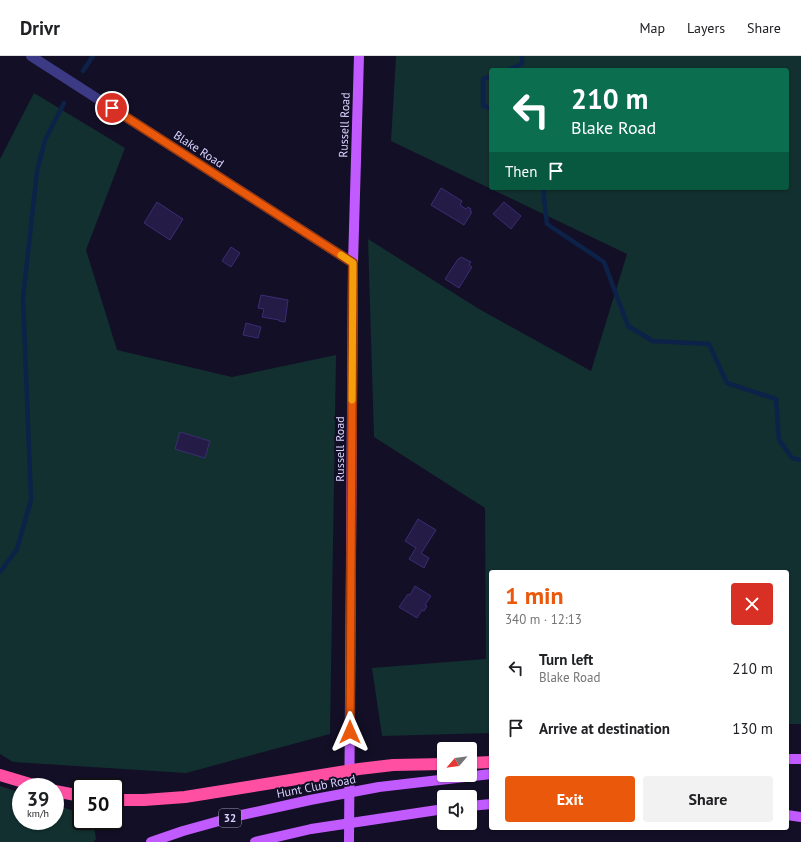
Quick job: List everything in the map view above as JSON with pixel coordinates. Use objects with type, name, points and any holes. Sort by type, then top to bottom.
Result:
[{"type":"highway","points":[[477,763],[489,762]]},
{"type":"highway","points":[[124,800],[186,797],[359,769],[437,764]]},
{"type":"highway","points":[[0,775],[12,779]]},
{"type":"main road","name":"Russell Road","points":[[349,842],[353,263],[359,56]]},
{"type":"main road","points":[[789,759],[801,759]]},
{"type":"main road","name":"Hunt Club Road","points":[[151,842],[237,816],[310,800],[379,787],[489,774]]},
{"type":"main road","points":[[477,805],[489,804]]},
{"type":"main road","points":[[255,842],[311,829],[437,810]]},
{"type":"main road","points":[[789,815],[801,817]]},
{"type":"street","name":"Blake Road","points":[[31,56],[353,263]]},
{"type":"green space","points":[[396,56],[801,56],[801,724],[789,724],[789,570],[489,570],[489,733],[382,736],[372,668],[486,659],[485,508],[374,437],[368,239],[479,309],[591,371],[627,254],[493,190],[789,190],[789,68],[489,68],[489,188],[391,141]]},
{"type":"green space","points":[[34,93],[125,148],[86,250],[117,350],[232,377],[336,355],[330,734],[186,773],[13,762],[0,754],[0,159]]},
{"type":"green space","points":[[0,786],[12,790],[12,830],[64,830],[64,808],[72,810],[72,830],[94,830],[96,839],[93,842],[0,842]]},
{"type":"building","points":[[441,188],[462,201],[460,205],[466,209],[468,207],[471,209],[470,211],[472,212],[464,225],[431,205]]},
{"type":"building","points":[[157,202],[183,219],[170,240],[144,223]]},
{"type":"building","points":[[504,202],[521,216],[511,229],[493,214]]},
{"type":"building","points":[[231,247],[240,253],[231,267],[222,261]]},
{"type":"building","points":[[461,257],[471,262],[469,265],[472,267],[459,288],[445,279],[458,259]]},
{"type":"building","points":[[261,295],[288,300],[285,322],[262,317],[264,309],[258,308]]},
{"type":"building","points":[[246,323],[261,327],[258,338],[243,335]]},
{"type":"building","points":[[180,432],[210,441],[205,458],[175,449]]},
{"type":"building","points":[[418,519],[436,530],[421,553],[429,558],[424,568],[409,559],[416,548],[405,541]]},
{"type":"building","points":[[415,586],[431,596],[425,605],[427,606],[424,611],[422,610],[417,618],[399,607],[408,594],[410,595]]},
{"type":"waterway","points":[[83,71],[93,56]]},
{"type":"waterway","points":[[513,68],[522,64],[522,56]]},
{"type":"waterway","points":[[489,77],[483,79],[483,106],[489,108]]},
{"type":"waterway","points":[[0,572],[17,549],[31,500],[23,298],[37,171],[45,140],[64,103]]},
{"type":"waterway","points":[[543,190],[547,224],[604,262],[628,326],[653,341],[709,344],[727,383],[776,399],[779,440],[792,458],[801,460]]},
{"type":"slow traffic","points":[[341,255],[353,263],[352,400]]},
{"type":"route","points":[[112,108],[353,263],[350,732]]}]
